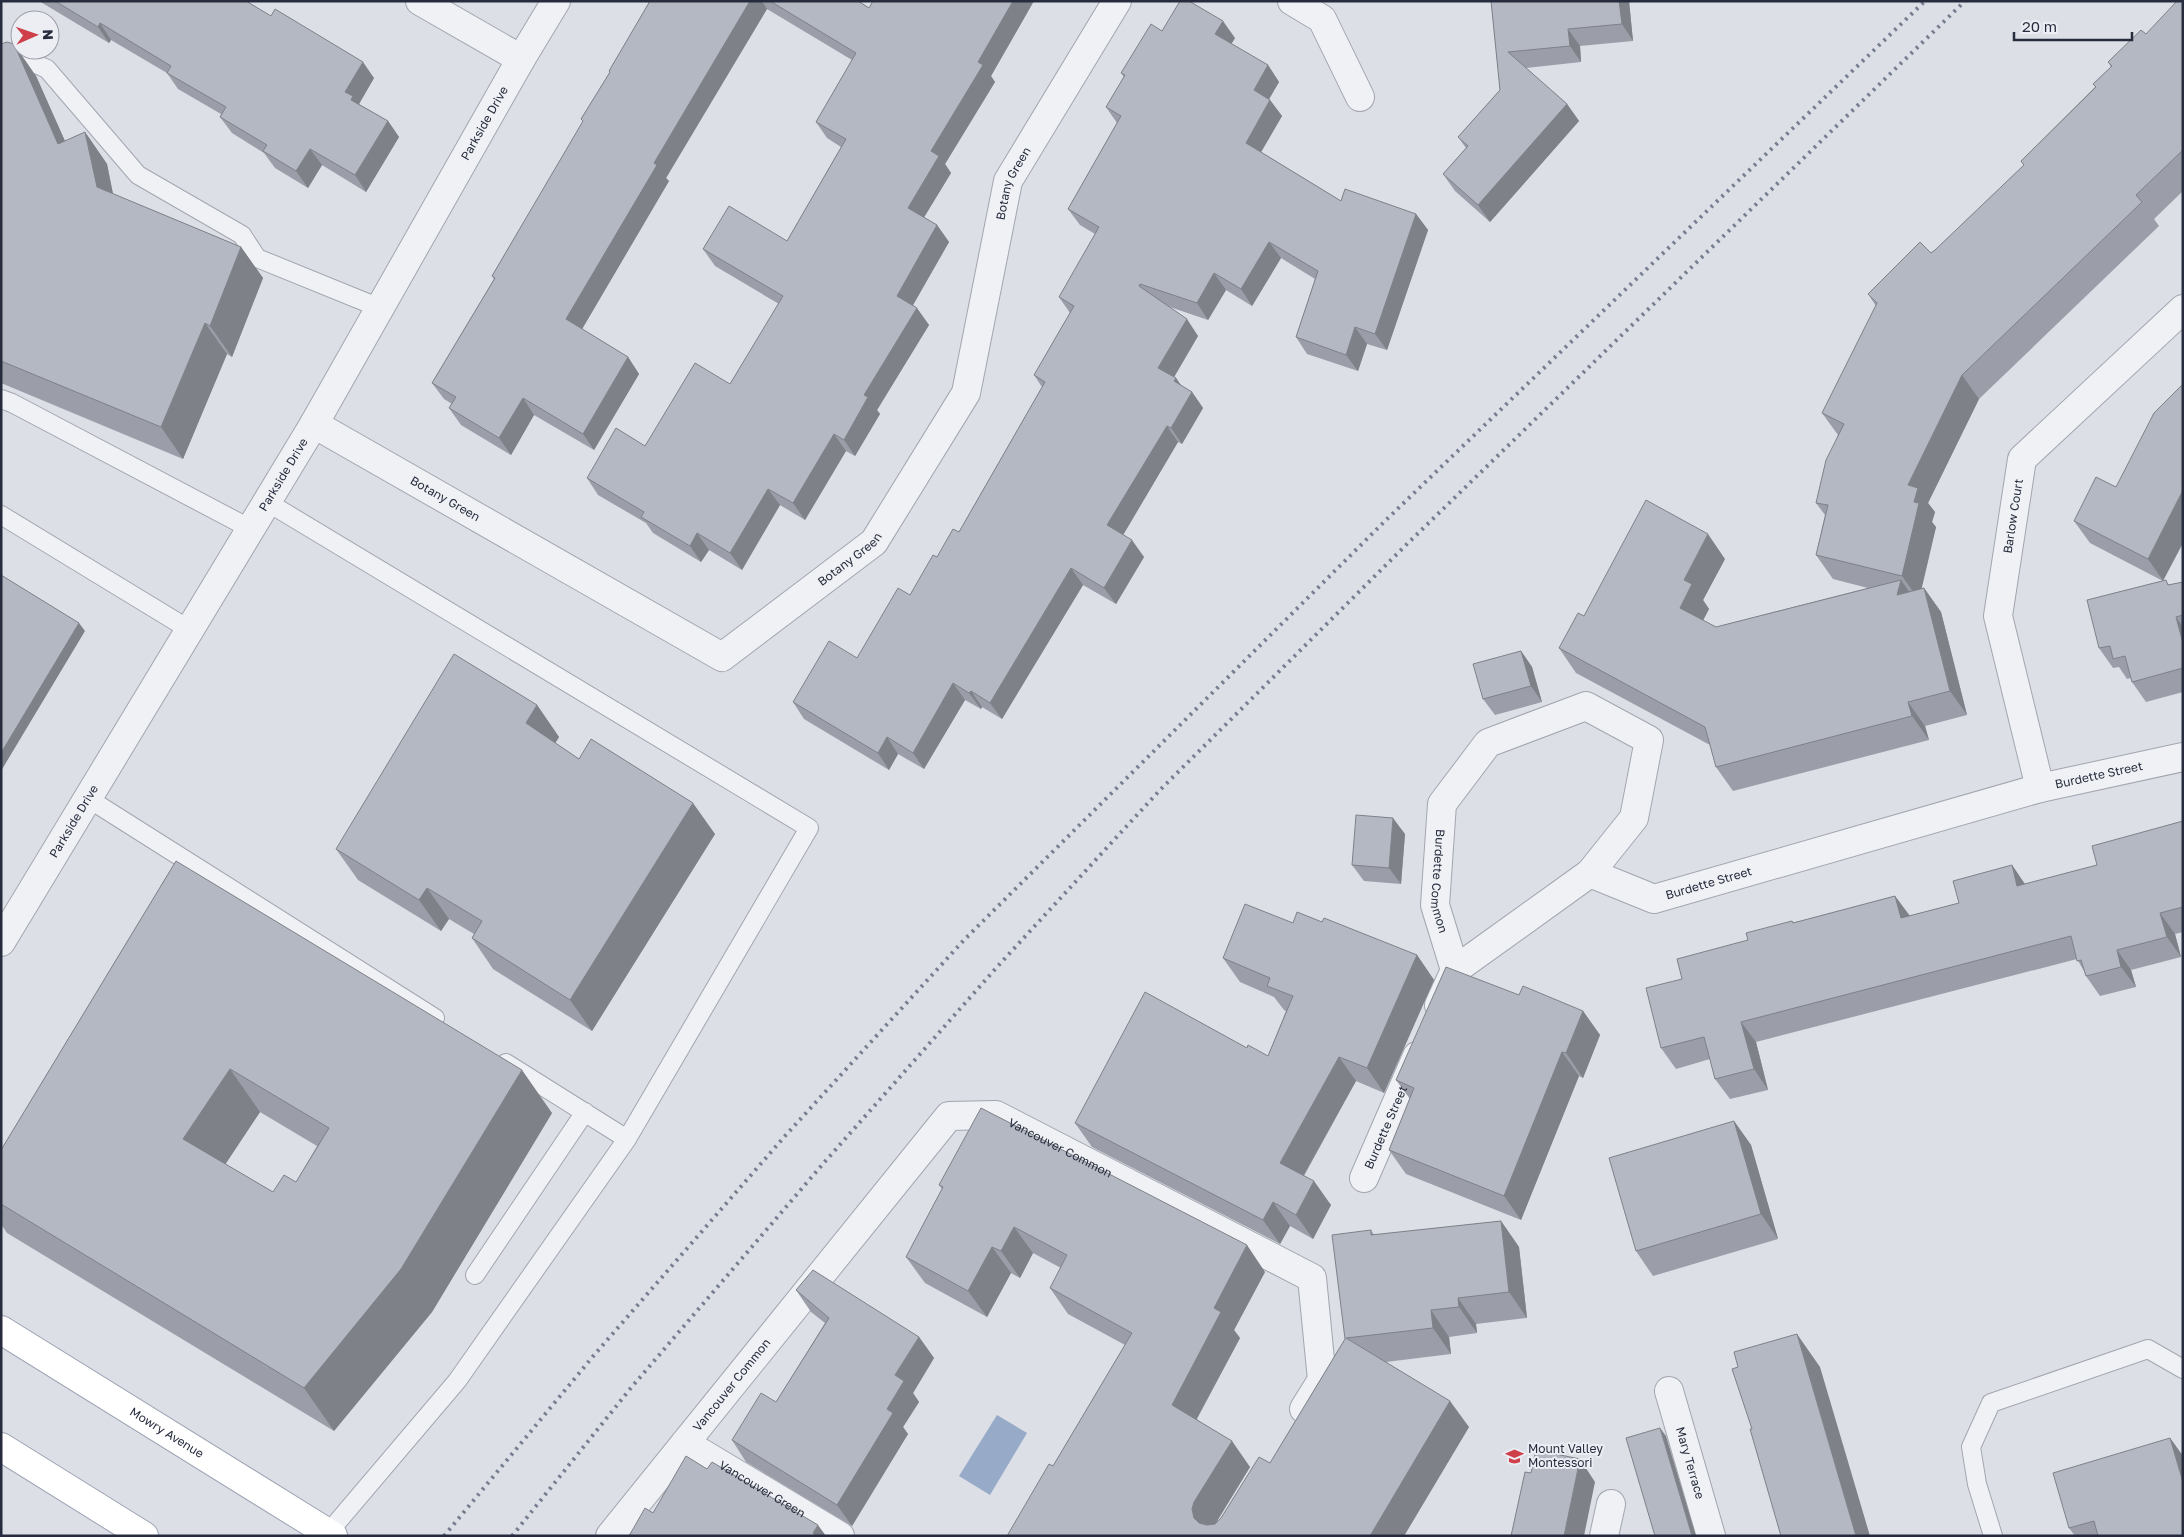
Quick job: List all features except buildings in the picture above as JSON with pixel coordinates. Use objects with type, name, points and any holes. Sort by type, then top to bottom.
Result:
[{"type":"main road","name":"Mowry Avenue","points":[[1,1330],[331,1534]]},
{"type":"main road","points":[[1,1447],[144,1536]]},
{"type":"street","points":[[420,1],[521,59]]},
{"type":"street","name":"Parkside Drive","points":[[1,942],[314,424],[521,59],[556,1]]},
{"type":"street","name":"Botany Green","points":[[314,424],[722,657],[874,542],[966,393],[1008,181],[1117,1]]},
{"type":"street","points":[[1292,1],[1322,19],[1360,98]]},
{"type":"street","name":"Barlow Court","points":[[2040,788],[1998,616],[2022,459],[2183,309]]},
{"type":"street","name":"Burdette Common","points":[[1455,970],[1436,905],[1442,804],[1488,743],[1586,706],[1649,740],[1634,818],[1590,873]]},
{"type":"street","name":"Burdette Street","points":[[1590,873],[1654,899],[2040,788],[2183,757]]},
{"type":"street","points":[[1455,970],[1590,873]]},
{"type":"street","name":"Burdette Street","points":[[1364,1178],[1455,970]]},
{"type":"street","name":"Vancouver Common","points":[[610,1536],[950,1116],[996,1115],[1312,1278],[1322,1380],[1292,1429]]},
{"type":"street","name":"Mary Terrace","points":[[1669,1391],[1712,1536]]},
{"type":"street","name":"Vancouver Green","points":[[684,1443],[840,1536]]},
{"type":"street","points":[[1604,1536],[1611,1504]]},
{"type":"lane","points":[[1,69],[13,63],[30,61],[47,70],[138,175],[242,235],[257,258],[380,308]]},
{"type":"lane","points":[[1,399],[251,529]]},
{"type":"lane","points":[[267,502],[809,828],[627,1139],[457,1381],[331,1534]]},
{"type":"lane","points":[[1,515],[190,630]]},
{"type":"lane","points":[[89,799],[448,1026]]},
{"type":"lane","points":[[183,882],[193,865]]},
{"type":"lane","points":[[488,1052],[627,1139]]},
{"type":"lane","points":[[475,1275],[585,1112]]},
{"type":"lane","points":[[1993,1536],[1976,1484],[1971,1447],[1991,1404],[2148,1349],[2183,1369]]},
{"type":"water","points":[[997,1415],[1027,1433],[990,1495],[959,1476]]},
{"type":"railway","points":[[444,1536],[595,1354],[785,1136],[964,940],[1385,521],[1925,1]]},
{"type":"railway","points":[[512,1536],[630,1389],[822,1165],[997,967],[1160,790],[1405,546],[1965,1]]},
{"type":"place","name":"Mount Valley Montessori","points":[[1514,1456]]}]
